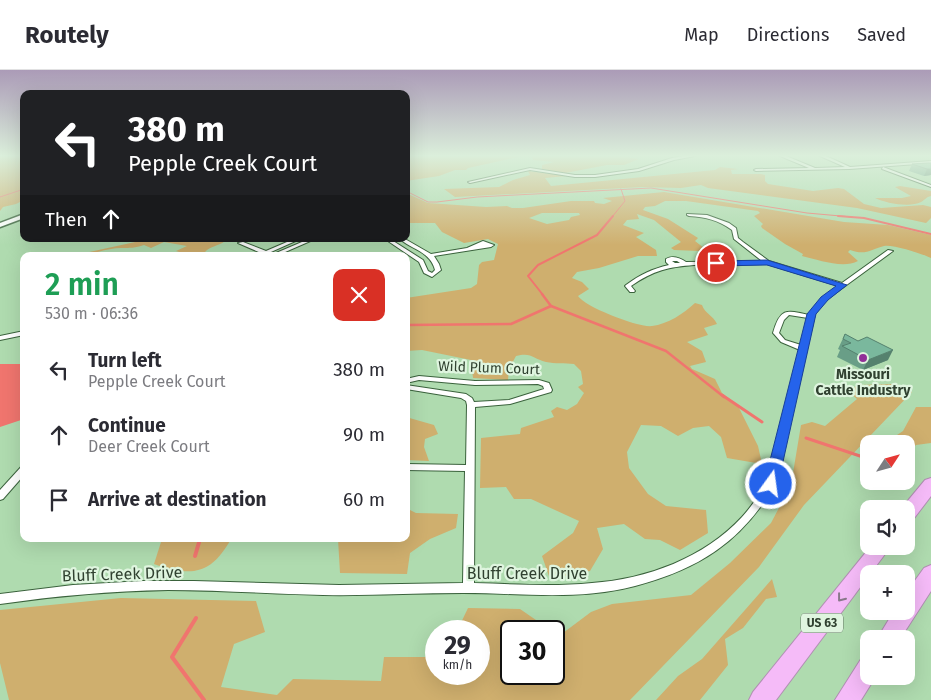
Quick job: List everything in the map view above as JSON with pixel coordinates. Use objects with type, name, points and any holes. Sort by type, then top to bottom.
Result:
[{"type":"highway","points":[[915,504],[931,484]]},
{"type":"highway","name":"US 63","points":[[761,700],[875,555]]},
{"type":"highway","points":[[915,598],[931,574]]},
{"type":"highway","points":[[847,700],[860,680]]},
{"type":"main road","points":[[0,224],[20,217]]},
{"type":"street","points":[[689,214],[707,216],[727,224],[734,229],[736,238],[741,244],[767,262],[843,285]]},
{"type":"street","points":[[241,244],[265,252],[290,242]]},
{"type":"street","points":[[282,252],[306,242]]},
{"type":"street","points":[[392,242],[408,252]]},
{"type":"street","points":[[407,242],[428,254],[438,264],[438,270],[432,275],[426,272],[424,264],[410,253]]},
{"type":"street","points":[[414,256],[469,248]]},
{"type":"street","name":"Bluff Creek Drive","points":[[0,599],[118,587],[226,586],[322,590],[468,588],[555,591],[593,589],[633,582],[665,572],[704,555],[745,523],[760,504],[771,484],[802,348],[811,317],[818,305],[890,251]]},
{"type":"street","points":[[675,266],[669,262],[669,258],[678,259],[686,265]]},
{"type":"street","points":[[632,291],[628,286],[642,275],[675,266],[767,262]]},
{"type":"street","points":[[802,348],[783,342],[776,333],[781,318],[785,314],[811,317]]},
{"type":"street","points":[[0,338],[20,333]]},
{"type":"street","name":"Wild Plum Court","points":[[410,380],[419,378],[475,383],[539,382],[548,387],[546,392],[515,401],[471,406],[469,400],[463,396],[410,388]]},
{"type":"street","points":[[468,588],[471,406]]},
{"type":"street","points":[[410,467],[469,468]]},
{"type":"street","points":[[0,496],[20,474]]},
{"type":"shaded area","points":[[0,185],[20,185],[20,202],[3,207],[0,211]]},
{"type":"shaded area","points":[[502,185],[698,185],[681,188],[642,187],[455,197],[444,189]]},
{"type":"shaded area","points":[[702,185],[777,185],[813,191],[838,188],[844,189],[864,204],[881,208],[923,205],[931,207],[931,218],[926,223],[857,208],[708,188]]},
{"type":"shaded area","points":[[900,186],[931,191],[931,196],[911,205],[885,202],[875,198],[911,196],[895,187]]},
{"type":"shaded area","points":[[664,192],[844,222],[888,225],[931,235],[931,258],[894,246],[884,246],[864,252],[850,250],[848,252],[858,261],[852,263],[838,264],[823,261],[802,256],[803,254],[762,228],[763,224],[754,216],[760,213],[758,211],[686,201],[665,201],[655,206],[645,207],[643,210],[668,219],[698,238],[695,241],[704,248],[700,251],[674,250],[671,248],[681,242],[654,220],[637,214],[639,219],[627,220],[623,225],[644,233],[636,237],[656,250],[657,256],[638,256],[599,268],[577,272],[572,278],[582,282],[589,289],[578,296],[601,311],[645,326],[658,325],[669,321],[695,303],[702,305],[717,324],[704,328],[708,335],[687,342],[702,351],[706,362],[690,366],[692,369],[715,379],[722,393],[738,406],[758,446],[762,464],[727,458],[721,437],[709,426],[693,428],[678,436],[661,426],[641,425],[627,452],[629,468],[648,494],[666,506],[706,510],[708,533],[680,550],[660,540],[645,539],[624,524],[597,528],[603,549],[590,571],[550,579],[542,556],[573,533],[579,521],[531,499],[514,499],[506,487],[480,488],[481,438],[520,434],[521,428],[554,417],[551,411],[557,407],[567,410],[577,404],[584,393],[578,387],[583,384],[581,371],[574,364],[549,363],[529,355],[521,355],[516,356],[509,369],[508,380],[473,378],[471,360],[422,350],[410,351],[410,297],[471,288],[477,284],[479,265],[482,262],[494,260],[498,244],[488,239],[464,243],[442,232],[435,223],[410,223],[410,195],[428,203],[486,207],[507,206],[512,208],[571,201],[594,201],[595,203],[604,204],[612,201],[603,198]],"holes":[[[542,213],[579,213],[580,215],[571,217],[569,220],[547,224],[529,218]]]},
{"type":"shaded area","points":[[135,242],[164,242],[151,248],[144,245],[89,252]]},
{"type":"shaded area","points":[[164,242],[223,242],[209,248],[205,252],[176,251],[187,246]]},
{"type":"shaded area","points":[[0,364],[20,364],[20,420],[0,427]]},
{"type":"shaded area","points":[[896,384],[912,392],[871,435],[860,435],[860,446],[804,505],[759,567],[630,700],[9,700],[0,663],[0,610],[121,598],[256,601],[265,632],[234,644],[221,687],[277,695],[293,679],[381,681],[384,657],[425,657],[425,685],[490,685],[490,620],[462,620],[468,608],[520,609],[536,620],[500,620],[500,685],[565,685],[565,632],[591,612],[612,604],[691,595],[730,563],[771,523],[791,485],[801,425],[812,422],[825,426],[857,399],[849,392],[857,385]]},
{"type":"shaded area","points":[[916,407],[931,407],[931,443],[915,446],[915,435],[897,435],[903,431]]},
{"type":"shaded area","points":[[410,418],[434,425],[438,434],[425,439],[424,447],[429,461],[410,460]]},
{"type":"shaded area","points":[[410,510],[416,513],[458,514],[456,528],[430,539],[410,553],[407,574],[340,573],[338,542],[410,542]]},
{"type":"shaded area","points":[[161,542],[229,542],[216,560],[199,570],[179,571],[154,564]]},
{"type":"shaded area","points":[[772,579],[777,597],[766,599],[743,628],[725,639],[728,665],[700,700],[656,700],[678,676],[702,659]]},
{"type":"building","points":[[845,334],[858,341],[867,337],[893,350],[868,360],[842,346],[851,343],[843,339]]},
{"type":"waterway","points":[[621,190],[651,188],[807,213],[852,217]]},
{"type":"waterway","points":[[0,197],[20,190]]},
{"type":"waterway","points":[[410,193],[428,202],[437,202],[477,197],[621,190]]},
{"type":"waterway","points":[[612,217],[625,201],[621,190]]},
{"type":"waterway","points":[[543,295],[528,276],[538,265],[597,235],[613,216]]},
{"type":"waterway","points":[[838,216],[864,218],[931,234]]},
{"type":"waterway","points":[[542,294],[551,306]]},
{"type":"waterway","points":[[410,325],[511,324],[551,306]]},
{"type":"waterway","points":[[551,306],[666,351],[724,397]]},
{"type":"waterway","points":[[722,395],[762,422]]},
{"type":"waterway","points":[[806,438],[860,456]]},
{"type":"waterway","points":[[195,556],[199,542]]},
{"type":"waterway","points":[[196,618],[172,657],[204,700]]},
{"type":"place","name":"Missouri Cattle Industry","points":[[863,358]]},
{"type":"route","points":[[716,263],[748,264],[767,262],[781,268],[843,285],[824,298],[812,314],[802,348],[771,484]]}]
